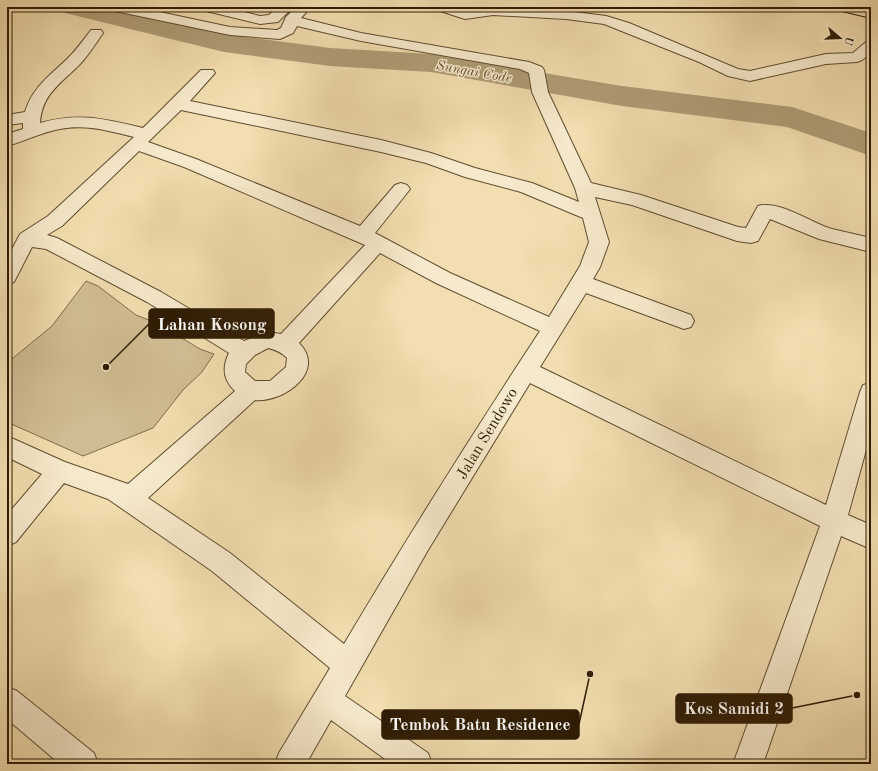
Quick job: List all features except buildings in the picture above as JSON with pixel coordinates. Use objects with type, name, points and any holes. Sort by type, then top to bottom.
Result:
[{"type":"main road","points":[[843,7],[871,14]]},
{"type":"street","points":[[115,7],[230,32],[280,35],[288,30],[289,14]]},
{"type":"street","points":[[208,7],[260,20],[273,19],[304,7]]},
{"type":"street","points":[[442,7],[470,11],[566,15],[606,20],[704,59],[734,73],[750,76],[826,59],[856,57],[871,45]]},
{"type":"street","name":"Jalan Sendowo","points":[[289,14],[361,37],[524,65],[536,70],[540,92],[584,188],[599,242],[590,267],[581,283],[418,541],[290,764]]},
{"type":"street","points":[[7,140],[31,124],[36,102],[44,89],[76,59],[96,34]]},
{"type":"street","points":[[7,277],[26,239],[54,221],[178,104],[207,73]]},
{"type":"street","points":[[178,104],[381,146],[431,159],[471,173],[526,187],[590,214]]},
{"type":"street","points":[[7,120],[31,124],[86,122],[141,139],[190,163],[370,239],[443,278],[553,328]]},
{"type":"street","points":[[584,188],[635,199],[737,234],[751,236],[765,211],[778,214],[826,234],[871,245]]},
{"type":"street","points":[[286,343],[370,239],[401,189]]},
{"type":"street","points":[[26,239],[50,243],[120,278],[243,351]]},
{"type":"street","points":[[581,283],[684,321]]},
{"type":"street","points":[[268,340],[286,343],[293,349],[297,358],[297,367],[293,376],[285,384],[274,389],[263,391],[245,386],[236,375],[235,367],[237,359],[243,351],[250,346],[268,340]]},
{"type":"street","points":[[525,370],[834,521],[871,537]]},
{"type":"street","points":[[123,495],[245,386]]},
{"type":"street","points":[[748,764],[834,521],[871,392]]},
{"type":"street","points":[[7,446],[59,471],[123,495],[221,562],[347,664]]},
{"type":"street","points":[[7,534],[59,471]]},
{"type":"street","points":[[7,700],[83,764]]},
{"type":"street","points":[[327,700],[417,764]]},
{"type":"shaded area","points":[[86,281],[98,286],[136,315],[159,324],[200,349],[214,354],[202,372],[183,390],[153,428],[83,456],[7,422],[7,363],[52,326]]},
{"type":"waterway","name":"Sungai Code","points":[[75,7],[224,43],[330,57],[431,63],[622,96],[792,117],[871,145]]},
{"type":"place","name":"Lahan Kosong","points":[[106,367]]},
{"type":"place","name":"Tembok Batu Residence","points":[[590,674]]},
{"type":"place","name":"Kos Samidi 2","points":[[857,695]]}]
